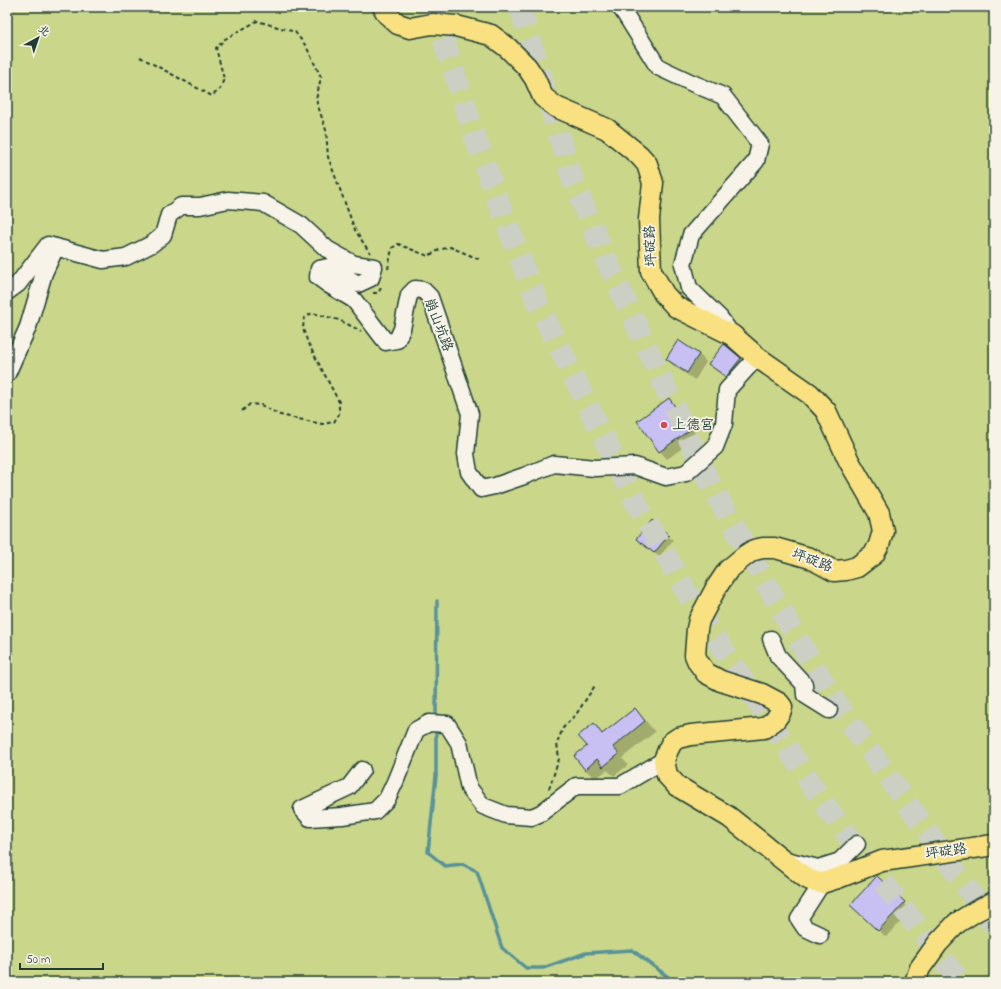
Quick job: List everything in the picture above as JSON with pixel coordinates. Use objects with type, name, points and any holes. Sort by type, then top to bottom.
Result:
[{"type":"main road","name":"坪碇路","points":[[383,7],[387,14],[398,24],[410,28],[432,24],[456,26],[491,35],[508,48],[527,67],[535,79],[543,97],[556,107],[607,129],[639,155],[647,164],[653,183],[650,219],[651,271],[664,294],[676,307],[732,336],[757,357],[810,394],[826,411],[849,461],[879,512],[883,531],[879,545],[874,554],[857,567],[834,571],[810,558],[775,548],[754,550],[728,570],[716,588],[699,620],[697,629],[696,655],[698,662],[706,674],[721,681],[762,694],[779,703],[782,707]]},
{"type":"main road","points":[[782,707],[775,720],[764,728],[678,738],[672,742],[664,760],[668,775],[678,786],[729,817],[806,878],[822,883]]},
{"type":"main road","name":"坪碇路","points":[[822,883],[882,861],[994,845]]},
{"type":"main road","points":[[915,982],[920,968],[938,943],[957,923],[994,902]]},
{"type":"street","points":[[620,7],[658,67],[722,96],[760,144],[756,161],[691,235],[683,264],[689,288],[720,318],[732,336]]},
{"type":"street","points":[[7,292],[18,284],[48,245],[103,260],[126,258],[152,244],[163,235],[169,215],[181,206],[200,206],[228,200],[263,202],[302,225],[327,249],[354,264],[381,268]]},
{"type":"street","points":[[7,374],[28,327],[44,273],[56,247]]},
{"type":"street","name":"崩山坑路","points":[[358,284],[328,267],[319,269],[318,277],[354,300],[386,342],[397,340],[402,329],[409,295],[415,289],[423,290],[430,297],[470,414],[466,454],[469,472],[481,489],[495,486],[554,464],[595,468],[635,466],[666,477],[686,473],[714,447],[724,424],[727,390],[757,357]]},
{"type":"street","points":[[358,284],[371,278],[381,268]]},
{"type":"street","points":[[772,639],[778,656],[804,684],[805,695]]},
{"type":"street","points":[[782,707],[805,695]]},
{"type":"street","points":[[805,695],[828,710]]},
{"type":"street","points":[[362,770],[349,787],[302,809],[310,818],[375,812],[387,799],[396,782],[416,730],[429,723],[447,724],[459,743],[469,788],[483,806],[506,815],[532,816],[541,813],[576,786],[620,786],[664,760]]},
{"type":"street","points":[[782,859],[818,868],[840,861],[857,844]]},
{"type":"street","points":[[820,935],[805,928],[799,919],[822,883]]},
{"type":"path","points":[[140,57],[212,96],[220,89],[224,79],[216,48],[225,39],[257,20],[295,32],[306,46],[320,77],[316,100],[326,130],[328,157],[355,230],[381,268],[392,248],[398,244],[428,256],[439,250],[450,247],[480,259]]},
{"type":"path","points":[[358,284],[371,293],[378,293],[381,288]]},
{"type":"path","points":[[242,411],[250,404],[261,405],[280,415],[322,424],[334,422],[339,414],[339,402],[308,343],[303,329],[304,318],[312,313],[339,320],[365,333]]},
{"type":"path","points":[[541,813],[560,759],[557,743],[563,728],[577,713],[596,684]]},
{"type":"green space","points":[[7,7],[994,7],[994,982],[7,982]]},
{"type":"building","points":[[678,340],[699,354],[687,373],[666,359]]},
{"type":"building","points":[[724,344],[741,358],[726,377],[708,364]]},
{"type":"building","name":"上德宮","points":[[669,398],[691,429],[659,452],[637,421]]},
{"type":"building","points":[[652,520],[669,535],[654,553],[636,539]]},
{"type":"building","points":[[635,708],[645,721],[613,747],[619,754],[603,767],[597,759],[585,770],[574,756],[587,746],[578,736],[594,723],[602,734]]},
{"type":"building","points":[[877,876],[905,902],[878,931],[850,905]]},
{"type":"waterway","points":[[436,714],[437,601]]},
{"type":"waterway","points":[[436,732],[436,776],[428,852],[445,866],[462,864],[477,871],[502,948],[526,968],[543,968],[586,953],[632,950],[668,977],[671,982]]},
{"type":"tunnel","points":[[433,7],[477,143],[538,304],[634,499],[694,605],[824,804],[940,957],[962,982]]},
{"type":"tunnel","points":[[520,7],[573,181],[610,268],[708,480],[793,631],[836,703],[994,926]]},
{"type":"place","name":"上德宮","points":[[664,425]]}]
